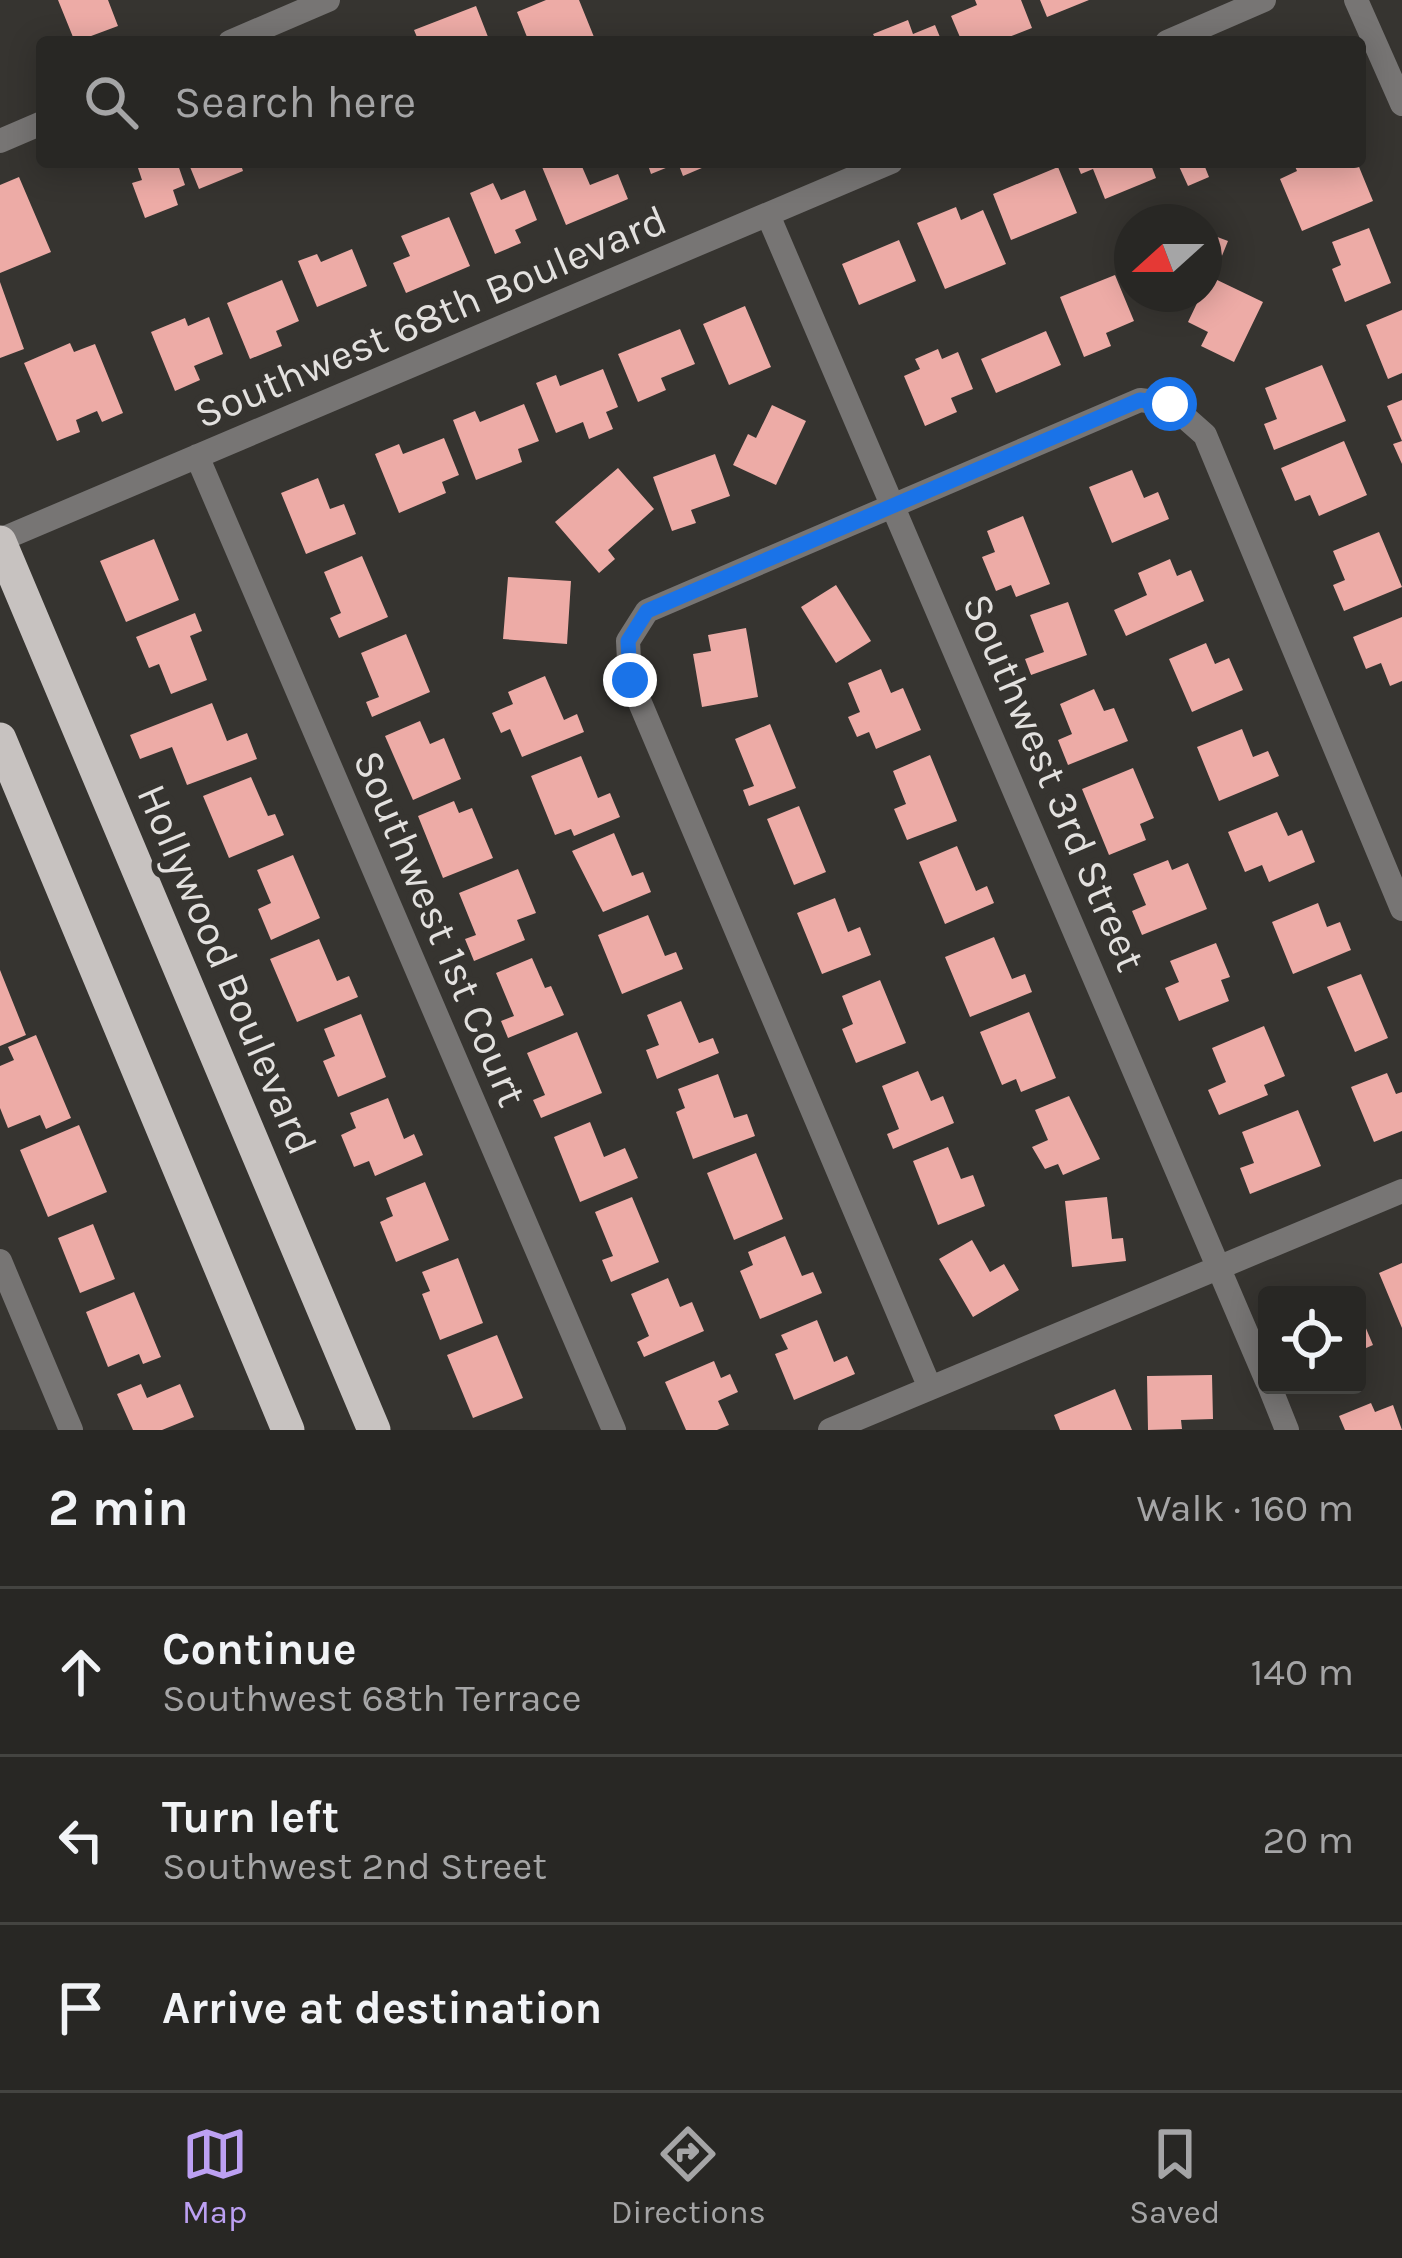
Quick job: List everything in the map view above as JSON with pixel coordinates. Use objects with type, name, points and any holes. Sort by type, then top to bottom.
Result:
[{"type":"highway","name":"Hollywood Boulevard","points":[[0,541],[374,1430]]},
{"type":"highway","points":[[0,739],[288,1430]]},
{"type":"street","points":[[244,36],[328,0]]},
{"type":"street","points":[[1181,36],[1264,0]]},
{"type":"street","points":[[1356,0],[1402,104]]},
{"type":"street","points":[[0,141],[36,126]]},
{"type":"street","name":"Southwest 68th Boulevard","points":[[0,541],[877,168]]},
{"type":"street","name":"Southwest 3rd Street","points":[[768,215],[1258,1359]]},
{"type":"street","points":[[930,1388],[630,680],[628,641],[647,611],[1140,400],[1170,404],[1205,436],[1402,909]]},
{"type":"street","name":"Southwest 1st Court","points":[[197,457],[614,1430]]},
{"type":"street","points":[[830,1430],[1402,1191]]},
{"type":"street","points":[[0,1261],[71,1430]]},
{"type":"street","name":"Southwest 3rd Street","points":[[1272,1394],[1287,1430]]},
{"type":"building","points":[[58,0],[108,0],[118,26],[91,36],[73,36]]},
{"type":"building","points":[[546,0],[579,0],[594,36],[527,36],[517,12]]},
{"type":"building","points":[[975,0],[1021,0],[1032,28],[1011,36],[959,36],[951,16],[977,5]]},
{"type":"building","points":[[1040,0],[1089,0],[1047,17]]},
{"type":"building","points":[[476,6],[488,36],[416,36],[414,30]]},
{"type":"building","points":[[908,20],[913,34],[935,25],[940,36],[874,36]]},
{"type":"building","points":[[138,168],[179,168],[185,185],[173,190],[178,205],[145,218],[132,183],[142,180]]},
{"type":"building","points":[[190,168],[242,168],[243,171],[199,189]]},
{"type":"building","points":[[542,168],[583,168],[590,185],[618,174],[628,199],[566,225]]},
{"type":"building","points":[[1058,168],[1077,213],[1011,240],[993,194]]},
{"type":"building","points":[[1078,168],[1152,168],[1156,178],[1105,199],[1093,169],[1081,174]]},
{"type":"building","points":[[1180,168],[1205,168],[1209,177],[1188,186]]},
{"type":"building","points":[[1359,168],[1373,201],[1302,231],[1280,179],[1297,171]]},
{"type":"building","points":[[19,177],[51,252],[0,273],[0,185]]},
{"type":"building","points":[[493,183],[501,200],[525,190],[537,220],[515,230],[521,243],[495,254],[470,193]]},
{"type":"building","points":[[956,207],[961,220],[983,210],[1006,264],[945,289],[917,223]]},
{"type":"building","points":[[449,217],[470,266],[406,293],[393,263],[410,256],[401,236]]},
{"type":"building","points":[[1369,228],[1391,283],[1345,302],[1332,269],[1341,265],[1332,242]]},
{"type":"building","points":[[899,240],[916,281],[859,305],[842,264]]},
{"type":"building","points":[[352,249],[367,286],[317,307],[298,261],[317,254],[321,262]]},
{"type":"building","points":[[1114,275],[1114,312],[1130,312],[1134,321],[1106,333],[1111,346],[1084,357],[1060,297]]},
{"type":"building","points":[[282,280],[299,321],[276,331],[282,346],[250,359],[227,303]]},
{"type":"building","points":[[0,282],[24,349],[0,358]]},
{"type":"building","points":[[1222,282],[1263,302],[1234,362],[1201,346],[1208,332],[1188,322],[1193,312],[1222,312]]},
{"type":"building","points":[[745,306],[771,367],[729,385],[703,324]]},
{"type":"building","points":[[1402,310],[1402,373],[1388,379],[1366,325]]},
{"type":"building","points":[[209,317],[223,354],[194,366],[200,380],[175,391],[151,332],[185,318],[188,326]]},
{"type":"building","points":[[680,329],[695,364],[661,378],[666,390],[638,402],[618,354]]},
{"type":"building","points":[[1046,331],[1061,365],[996,393],[981,359]]},
{"type":"building","points":[[70,343],[74,352],[95,344],[123,413],[102,422],[97,411],[76,420],[80,432],[57,441],[24,363]]},
{"type":"building","points":[[938,349],[942,359],[958,352],[973,389],[951,398],[957,412],[925,426],[904,376],[920,369],[915,359]]},
{"type":"building","points":[[1322,365],[1346,421],[1274,450],[1264,424],[1277,419],[1265,388]]},
{"type":"building","points":[[603,369],[618,407],[606,412],[613,429],[589,439],[583,422],[556,433],[536,383],[556,375],[560,386]]},
{"type":"building","points":[[1402,400],[1402,441],[1387,406]]},
{"type":"building","points":[[524,404],[539,441],[518,449],[522,462],[476,480],[453,420],[475,411],[480,422]]},
{"type":"building","points":[[772,405],[806,421],[776,485],[733,465],[748,434],[756,438]]},
{"type":"building","points":[[444,438],[459,475],[442,482],[446,493],[399,513],[375,454],[399,444],[403,454]]},
{"type":"building","points":[[1344,441],[1367,495],[1319,516],[1310,495],[1295,501],[1281,468]]},
{"type":"building","points":[[1402,441],[1402,464],[1393,444]]},
{"type":"building","points":[[715,454],[730,496],[691,510],[696,523],[672,531],[653,477]]},
{"type":"building","points":[[618,468],[654,509],[608,550],[615,559],[599,573],[555,522]]},
{"type":"building","points":[[1132,470],[1144,498],[1158,492],[1169,519],[1112,543],[1089,487]]},
{"type":"building","points":[[318,478],[330,509],[344,504],[356,534],[306,554],[281,493]]},
{"type":"building","points":[[1023,516],[1050,584],[1016,597],[1011,585],[996,591],[982,557],[995,552],[987,531]]},
{"type":"building","points":[[1379,532],[1402,587],[1344,611],[1333,585],[1345,580],[1333,551]]},
{"type":"building","points":[[154,539],[179,600],[126,622],[100,561]]},
{"type":"building","points":[[362,556],[388,617],[339,638],[330,618],[341,613],[324,572]]},
{"type":"building","points":[[1170,559],[1177,576],[1191,570],[1204,601],[1126,636],[1114,610],[1147,595],[1138,573]]},
{"type":"building","points":[[508,577],[571,581],[567,644],[503,639]]},
{"type":"building","points":[[836,585],[871,641],[836,663],[801,607]]},
{"type":"building","points":[[1068,602],[1087,655],[1031,675],[1025,659],[1044,652],[1030,615]]},
{"type":"building","points":[[195,613],[202,631],[190,636],[207,680],[171,694],[159,664],[149,668],[136,637]]},
{"type":"building","points":[[1402,617],[1402,681],[1390,686],[1381,663],[1366,669],[1353,637]]},
{"type":"building","points":[[746,628],[758,697],[702,707],[693,654],[711,651],[708,635]]},
{"type":"building","points":[[406,634],[430,692],[372,717],[366,702],[379,697],[361,653]]},
{"type":"building","points":[[1206,643],[1215,664],[1229,658],[1243,690],[1192,712],[1169,659]]},
{"type":"building","points":[[881,669],[891,693],[903,688],[921,730],[876,749],[869,732],[857,737],[848,717],[860,712],[848,683]]},
{"type":"building","points":[[545,676],[564,720],[577,714],[584,732],[522,757],[510,729],[501,733],[492,713],[513,704],[508,692]]},
{"type":"building","points":[[1094,689],[1104,711],[1114,708],[1128,741],[1068,765],[1058,740],[1072,734],[1060,704]]},
{"type":"building","points":[[212,703],[227,741],[247,733],[257,759],[187,785],[172,747],[140,759],[130,735]]},
{"type":"building","points":[[420,721],[430,744],[444,738],[461,779],[413,800],[385,736]]},
{"type":"building","points":[[770,724],[796,788],[749,806],[743,790],[754,786],[735,739]]},
{"type":"building","points":[[1242,729],[1253,757],[1268,751],[1279,776],[1219,801],[1197,747]]},
{"type":"building","points":[[930,755],[957,821],[907,840],[894,809],[906,804],[893,771]]},
{"type":"building","points":[[581,756],[598,798],[610,793],[620,817],[574,836],[571,829],[555,835],[531,776]]},
{"type":"building","points":[[1133,768],[1154,818],[1140,824],[1146,840],[1109,855],[1082,789]]},
{"type":"building","points":[[251,777],[268,816],[275,814],[284,835],[229,858],[203,796]]},
{"type":"building","points":[[454,801],[459,813],[472,808],[493,858],[443,878],[418,816]]},
{"type":"building","points":[[799,806],[826,872],[794,885],[767,819]]},
{"type":"building","points":[[1277,812],[1288,836],[1302,830],[1315,862],[1269,882],[1262,865],[1245,872],[1228,832]]},
{"type":"building","points":[[614,833],[632,876],[643,872],[651,892],[603,912],[572,851]]},
{"type":"building","points":[[957,846],[976,891],[987,886],[994,903],[945,924],[919,862]]},
{"type":"building","points":[[293,855],[320,918],[271,940],[258,909],[271,903],[257,870]]},
{"type":"building","points":[[1168,860],[1172,870],[1188,863],[1207,909],[1142,935],[1132,911],[1146,905],[1133,874]]},
{"type":"building","points":[[518,869],[536,913],[517,920],[525,940],[474,961],[465,939],[476,935],[459,893]]},
{"type":"building","points":[[835,898],[848,932],[860,927],[871,955],[822,974],[797,913]]},
{"type":"building","points":[[1318,903],[1327,927],[1340,922],[1351,950],[1293,974],[1272,922]]},
{"type":"building","points":[[648,915],[665,956],[676,952],[683,969],[622,994],[598,935]]},
{"type":"building","points":[[994,937],[1012,979],[1025,974],[1032,992],[970,1017],[945,957]]},
{"type":"building","points":[[319,939],[337,981],[349,976],[358,997],[297,1022],[270,959]]},
{"type":"building","points":[[1216,943],[1230,977],[1221,980],[1229,1001],[1179,1021],[1165,988],[1179,982],[1170,961]]},
{"type":"building","points":[[532,958],[564,1015],[508,1038],[501,1021],[514,1016],[496,973]]},
{"type":"building","points":[[0,970],[26,1035],[0,1046]]},
{"type":"building","points":[[1361,974],[1388,1038],[1355,1052],[1327,987]]},
{"type":"building","points":[[880,980],[906,1043],[856,1063],[842,1029],[853,1024],[842,996]]},
{"type":"building","points":[[681,1001],[699,1043],[713,1038],[719,1053],[657,1079],[646,1050],[659,1045],[647,1015]]},
{"type":"building","points":[[1029,1012],[1056,1078],[1021,1092],[1016,1079],[1002,1085],[980,1032]]},
{"type":"building","points":[[361,1014],[386,1077],[338,1097],[323,1061],[335,1056],[324,1029]]},
{"type":"building","points":[[1264,1026],[1285,1076],[1264,1085],[1268,1095],[1219,1115],[1208,1090],[1226,1082],[1212,1048]]},
{"type":"building","points":[[577,1032],[602,1093],[541,1118],[533,1100],[545,1095],[527,1053]]},
{"type":"building","points":[[36,1035],[71,1118],[46,1129],[40,1115],[8,1128],[0,1108],[0,1066],[14,1060],[8,1047]]},
{"type":"building","points":[[918,1071],[931,1101],[943,1096],[954,1123],[893,1149],[887,1134],[899,1129],[882,1086]]},
{"type":"building","points":[[1387,1073],[1396,1094],[1402,1092],[1402,1131],[1374,1142],[1351,1087]]},
{"type":"building","points":[[718,1074],[734,1118],[747,1114],[755,1136],[693,1159],[676,1112],[685,1108],[678,1089]]},
{"type":"building","points":[[1069,1096],[1100,1159],[1063,1175],[1058,1164],[1045,1169],[1032,1147],[1048,1140],[1035,1110]]},
{"type":"building","points":[[388,1098],[404,1139],[414,1134],[423,1155],[375,1176],[369,1161],[354,1167],[341,1135],[356,1128],[350,1113]]},
{"type":"building","points":[[1298,1110],[1321,1166],[1250,1194],[1240,1168],[1254,1163],[1242,1132]]},
{"type":"building","points":[[590,1122],[604,1157],[625,1148],[638,1178],[580,1202],[554,1137]]},
{"type":"building","points":[[79,1125],[107,1192],[48,1217],[20,1150]]},
{"type":"building","points":[[948,1147],[961,1179],[973,1175],[985,1206],[938,1225],[913,1161]]},
{"type":"building","points":[[756,1153],[783,1219],[734,1240],[707,1173]]},
{"type":"building","points":[[425,1182],[449,1240],[396,1262],[380,1222],[393,1216],[386,1198]]},
{"type":"building","points":[[632,1197],[659,1262],[611,1282],[602,1260],[613,1256],[595,1212]]},
{"type":"building","points":[[1107,1197],[1112,1239],[1123,1238],[1126,1261],[1072,1267],[1065,1201]]},
{"type":"building","points":[[93,1224],[115,1279],[80,1293],[58,1238]]},
{"type":"building","points":[[785,1236],[802,1276],[813,1272],[822,1293],[760,1319],[740,1271],[753,1265],[748,1252]]},
{"type":"building","points":[[972,1240],[990,1272],[1004,1264],[1019,1290],[973,1317],[939,1259]]},
{"type":"building","points":[[458,1258],[483,1323],[440,1340],[422,1294],[430,1291],[422,1272]]},
{"type":"building","points":[[1402,1263],[1402,1328],[1379,1273]]},
{"type":"building","points":[[668,1278],[680,1307],[692,1302],[704,1331],[644,1357],[637,1342],[649,1336],[631,1294]]},
{"type":"building","points":[[134,1292],[161,1357],[143,1364],[139,1354],[108,1367],[86,1312]]},
{"type":"building","points":[[817,1320],[834,1362],[847,1356],[855,1374],[794,1400],[775,1354],[788,1349],[781,1335]]},
{"type":"building","points":[[497,1335],[523,1398],[473,1418],[447,1355]]},
{"type":"building","points":[[714,1361],[721,1378],[730,1374],[738,1392],[718,1401],[729,1425],[686,1430],[665,1382]]},
{"type":"building","points":[[1212,1375],[1213,1419],[1181,1420],[1182,1429],[1148,1430],[1147,1376]]},
{"type":"building","points":[[141,1384],[147,1398],[180,1384],[194,1417],[162,1430],[133,1430],[117,1394]]},
{"type":"building","points":[[1115,1389],[1132,1430],[1060,1430],[1054,1415]]},
{"type":"building","points":[[1371,1403],[1375,1412],[1393,1405],[1402,1430],[1345,1430],[1339,1416]]},
{"type":"route","points":[[630,680],[628,641],[647,611],[1140,400],[1170,404]]}]
